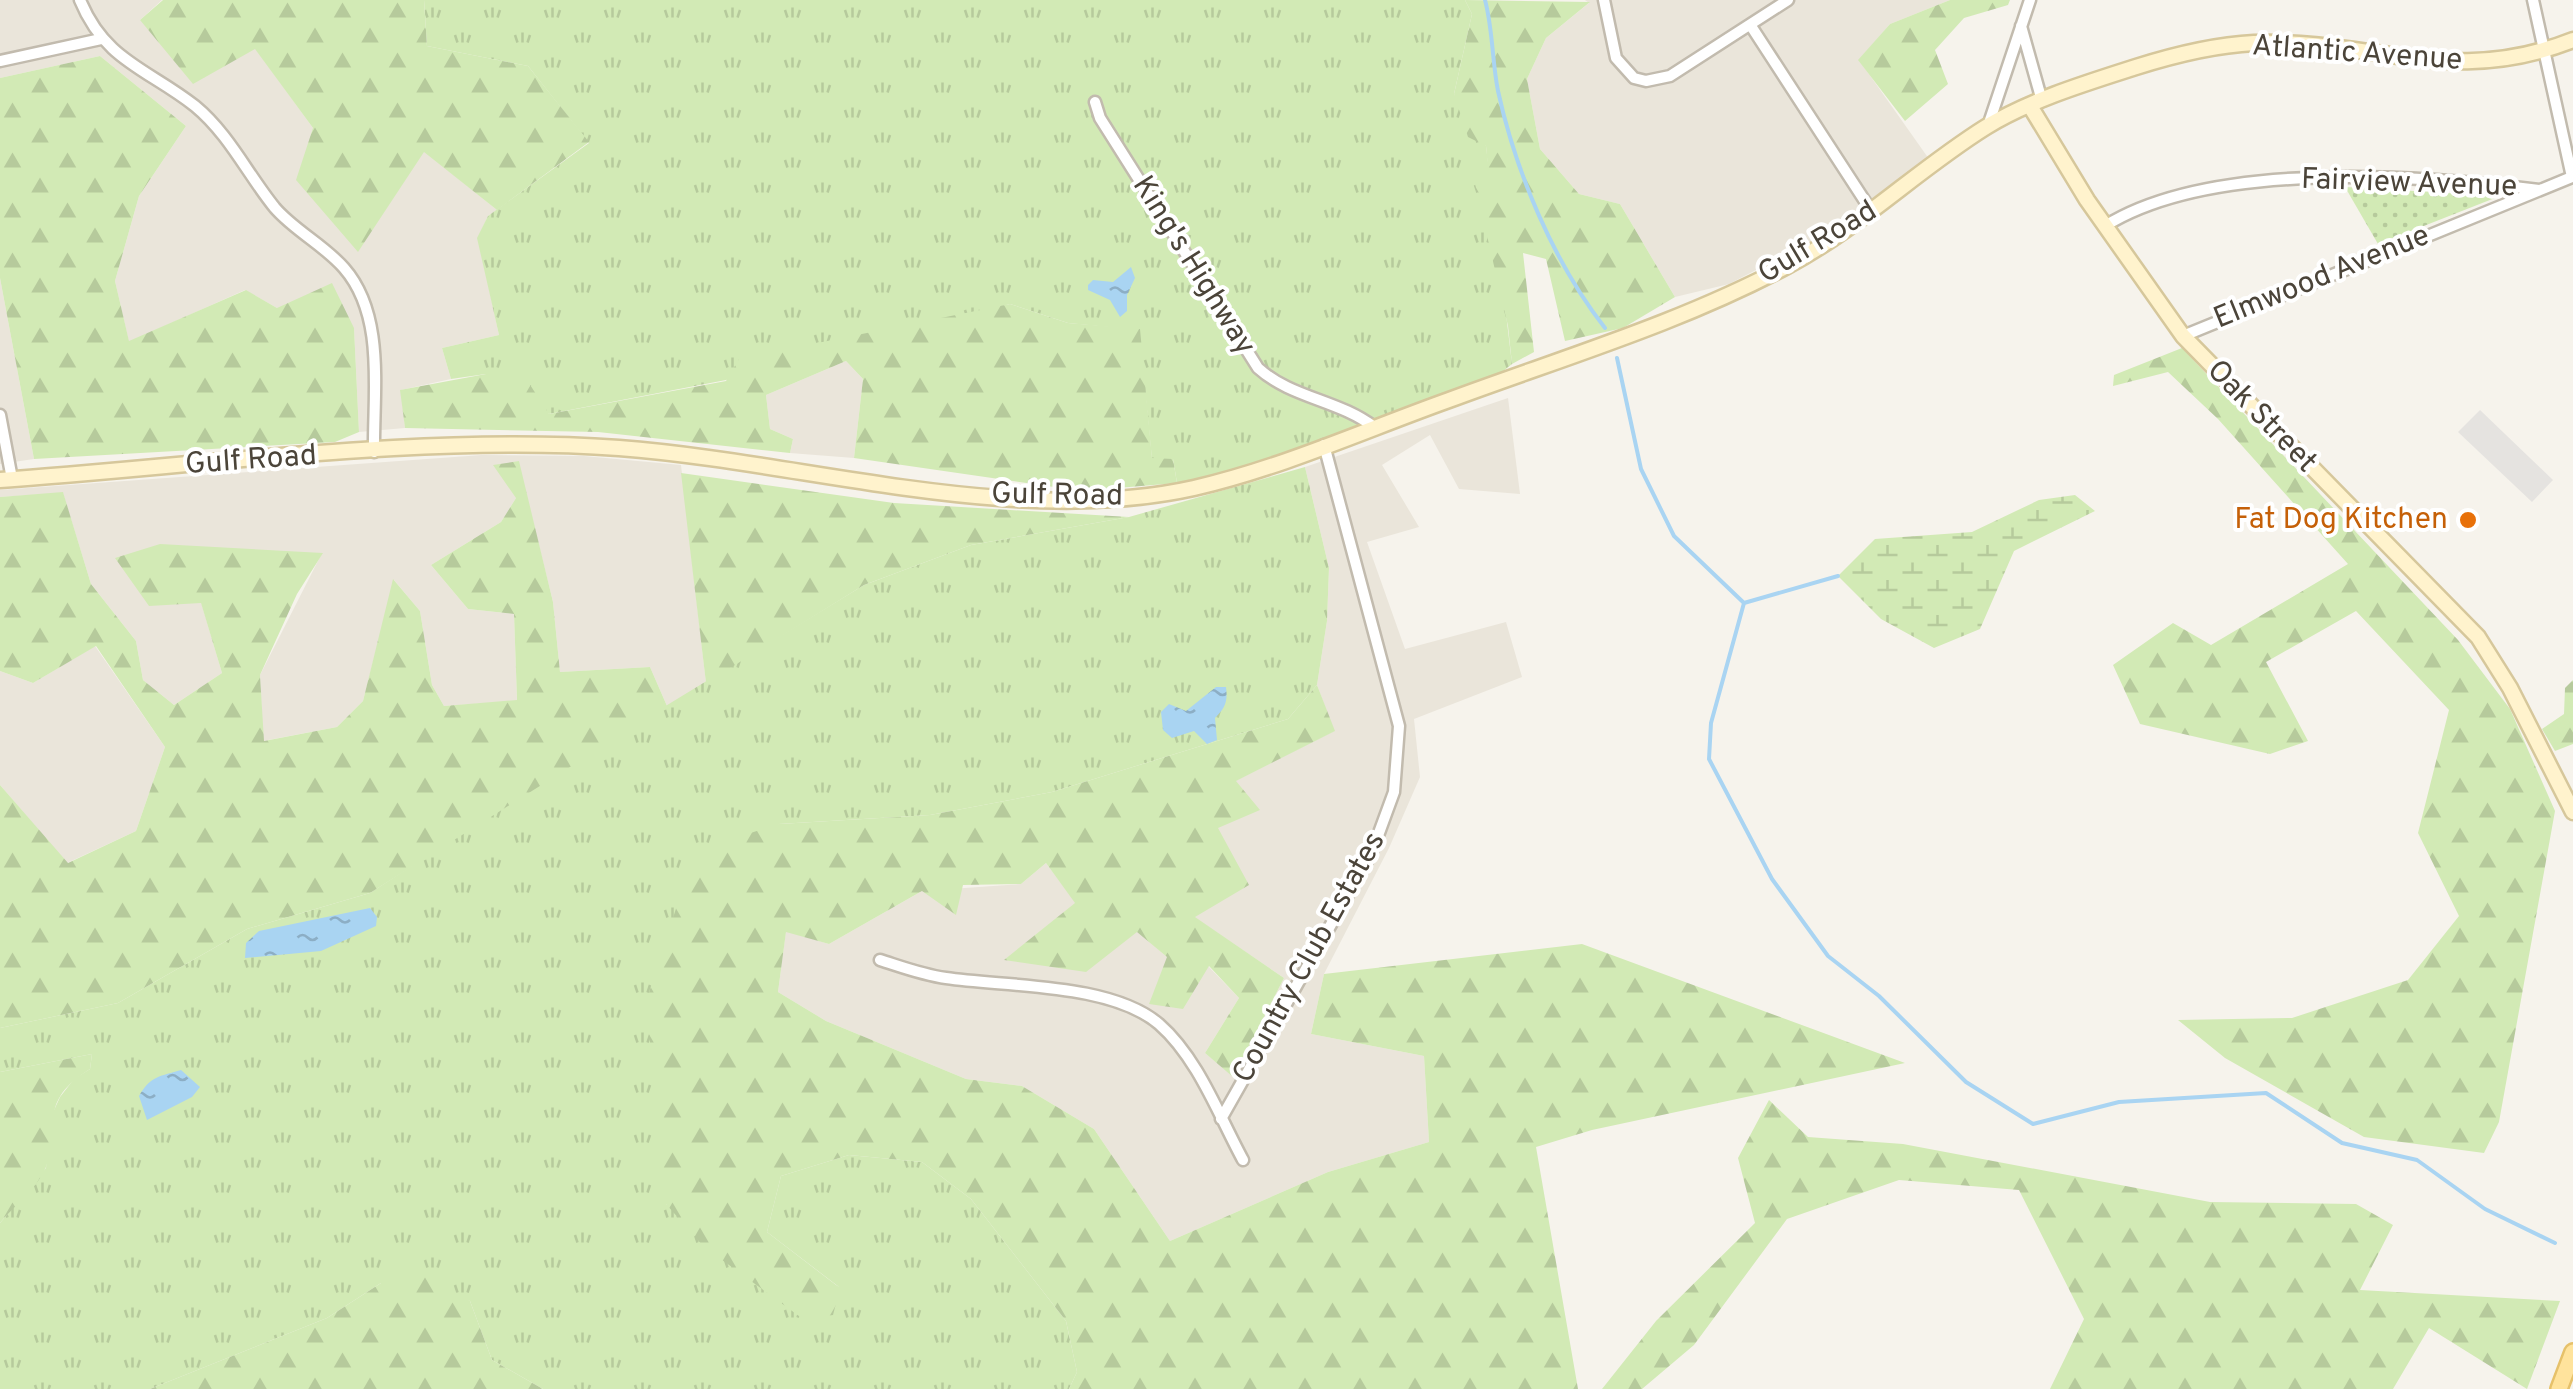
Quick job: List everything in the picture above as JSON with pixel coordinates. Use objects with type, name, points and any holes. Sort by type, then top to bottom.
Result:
[{"type":"main road","points":[[2559,1389],[2573,1352]]},
{"type":"street","points":[[80,0],[102,39],[140,72],[194,106],[228,140],[278,211],[345,269],[372,328],[374,452]]},
{"type":"street","points":[[1604,0],[1616,58],[1634,78],[1646,81],[1670,76],[1788,0]]},
{"type":"street","points":[[1988,126],[2030,0]]},
{"type":"street","points":[[2533,0],[2572,177]]},
{"type":"street","points":[[1751,26],[1872,212]]},
{"type":"street","points":[[2021,26],[2034,105]]},
{"type":"street","points":[[0,61],[102,39]]},
{"type":"street","name":"Atlantic Avenue","points":[[2034,105],[2142,66],[2226,46],[2320,46],[2445,64],[2486,64],[2573,40]]},
{"type":"street","name":"King's Highway","points":[[1095,102],[1100,118],[1258,368],[1278,384],[1354,412],[1374,427]]},
{"type":"street","name":"Gulf Road","points":[[6,479],[374,452],[616,448],[1000,498],[1081,502],[1195,488],[1654,326],[1743,288],[1799,260],[1872,212],[1988,126],[2034,105]]},
{"type":"street","name":"Oak Street","points":[[2034,105],[2105,226],[2183,336],[2478,637],[2510,688],[2573,812]]},
{"type":"street","name":"Fairview Avenue","points":[[2105,226],[2123,215],[2218,190],[2311,176],[2449,181],[2540,190]]},
{"type":"street","name":"Elmwood Avenue","points":[[2183,336],[2572,177]]},
{"type":"street","points":[[0,415],[6,479]]},
{"type":"street","name":"Country Club Estates","points":[[1220,1119],[1372,852],[1391,804],[1399,766],[1393,700],[1324,445]]},
{"type":"street","name":"Country Club Estates","points":[[880,960],[928,975],[1100,997],[1137,1008],[1176,1043],[1244,1160]]},
{"type":"shaded area","points":[[0,0],[162,0],[140,20],[255,48],[313,128],[358,251],[424,151],[497,210],[488,216],[478,238],[499,335],[442,348],[451,379],[401,390],[405,428],[359,432],[354,328],[277,308],[245,290],[129,342],[115,281],[139,196],[186,126],[100,56],[0,78]]},
{"type":"shaded area","points":[[1585,0],[1950,0],[1890,24],[1859,60],[1929,159],[1808,243],[1729,284],[1675,297],[1620,204],[1579,194],[1540,149],[1527,79],[1546,38],[1589,3]]},
{"type":"shaded area","points":[[0,278],[34,459],[0,464]]},
{"type":"shaded area","points":[[846,361],[863,379],[854,458],[790,453],[793,439],[770,429],[766,395]]},
{"type":"shaded area","points":[[1508,398],[1520,494],[1459,489],[1430,435],[1382,465],[1419,527],[1367,542],[1405,649],[1506,622],[1522,677],[1414,719],[1420,777],[1389,848],[1324,974],[1311,1034],[1424,1056],[1429,1142],[1328,1172],[1170,1241],[1094,1129],[1022,1086],[966,1079],[826,1021],[778,992],[786,931],[829,944],[922,891],[1021,884],[1046,863],[1076,903],[1006,959],[1086,971],[1137,931],[1167,957],[1208,966],[1239,998],[1205,1053],[1233,1076],[1284,978],[1194,917],[1218,827],[1235,781],[1334,731],[1317,685],[1327,621],[1329,568],[1305,467]]},
{"type":"shaded area","points":[[2480,410],[2553,480],[2532,502],[2458,432]]},
{"type":"shaded area","points":[[482,455],[584,456],[681,465],[706,683],[667,706],[650,667],[560,672],[553,602],[518,461],[516,498],[501,522],[431,565],[468,609],[514,614],[517,701],[444,706],[432,685],[420,611],[394,580],[363,701],[337,727],[263,741],[260,675],[322,553],[201,602],[222,673],[174,705],[143,680],[136,641],[91,584],[63,493],[0,497],[0,490]]},
{"type":"shaded area","points":[[95,646],[165,747],[136,831],[67,863],[0,785],[0,671],[33,683]]},
{"type":"green space","points":[[163,0],[424,0],[427,46],[528,66],[589,142],[497,210],[424,152],[358,252],[296,180],[313,128],[255,49],[193,84],[140,20]]},
{"type":"green space","points":[[424,0],[1465,0],[1472,14],[1454,94],[1486,146],[1512,364],[1496,377],[1297,454],[1177,483],[1173,459],[1152,459],[1139,330],[1068,323],[1010,304],[726,380],[549,414],[486,374],[451,379],[442,348],[499,335],[477,238],[488,216],[589,143],[528,66],[427,46]]},
{"type":"green space","points":[[1465,0],[1590,2],[1546,38],[1527,79],[1540,149],[1579,194],[1620,204],[1675,297],[1623,328],[1565,341],[1546,259],[1523,253],[1534,352],[1512,364],[1508,326],[1475,184],[1488,168],[1486,146],[1468,137],[1454,94],[1472,14]]},
{"type":"green space","points":[[1950,0],[2010,0],[2008,5],[1964,18],[1935,50],[1948,84],[1905,121],[1858,60],[1890,24]]},
{"type":"green space","points":[[100,56],[186,126],[139,196],[115,281],[129,341],[246,290],[277,308],[332,283],[354,328],[359,432],[335,442],[34,459],[0,278],[0,78]]},
{"type":"green space","points":[[2345,187],[2500,196],[2378,244]]},
{"type":"green space","points":[[1010,304],[1068,323],[1140,329],[1152,458],[1173,459],[1177,483],[1082,491],[854,458],[863,379],[846,361],[766,395],[770,429],[793,439],[790,453],[598,432],[405,428],[400,390],[486,374],[523,374],[549,414],[726,381],[739,359]]},
{"type":"green space","points":[[2182,348],[2458,640],[2510,709],[2555,811],[2499,1122],[2484,1153],[2364,1137],[2225,1058],[2178,1020],[2292,1018],[2408,980],[2459,916],[2418,833],[2449,710],[2356,611],[2266,662],[2308,741],[2270,754],[2140,724],[2113,665],[2173,623],[2211,645],[2348,564],[2218,419],[2168,372],[2113,386],[2114,375]]},
{"type":"green space","points":[[519,461],[553,602],[560,672],[650,667],[667,706],[370,893],[247,929],[118,1003],[0,1028],[0,785],[68,863],[136,831],[165,747],[96,646],[33,683],[0,671],[0,497],[63,492],[91,584],[136,641],[143,680],[174,705],[222,673],[201,603],[149,606],[115,558],[160,544],[323,553],[297,594],[260,675],[264,741],[337,727],[363,701],[393,579],[420,611],[432,685],[444,706],[517,700],[514,614],[468,609],[431,565],[501,522],[516,498],[493,465]]},
{"type":"green space","points":[[1305,467],[1329,568],[1327,621],[1317,685],[1288,719],[1052,792],[930,815],[779,824],[666,1204],[839,1287],[767,1232],[781,1176],[849,1155],[922,1162],[971,1199],[1066,1321],[1077,1372],[1069,1389],[543,1389],[492,1360],[470,1301],[381,1283],[327,1318],[150,1389],[0,1389],[0,1223],[46,1168],[50,1119],[74,1079],[90,1069],[92,1054],[0,1072],[0,1028],[118,1003],[247,929],[370,893],[536,785],[864,585],[971,545],[1129,517]]},
{"type":"green space","points":[[681,473],[894,503],[1129,517],[971,545],[864,585],[706,683]]},
{"type":"green space","points":[[2075,495],[2095,511],[2014,551],[1980,629],[1934,648],[1881,619],[1838,576],[1875,539],[1972,532],[2039,500]]},
{"type":"green space","points":[[2573,680],[2573,744],[2555,751],[2542,729],[2564,714],[2565,688]]},
{"type":"green space","points":[[1317,685],[1335,731],[1236,781],[1260,810],[1218,828],[1249,885],[1195,917],[1284,978],[1233,1077],[1205,1053],[1239,998],[1209,966],[1183,1009],[1149,1004],[1167,957],[1137,932],[1086,972],[1004,960],[1075,903],[1046,863],[1021,884],[963,885],[956,915],[922,891],[829,944],[786,932],[778,992],[826,1021],[966,1079],[1022,1086],[1094,1129],[1170,1241],[1328,1172],[1429,1142],[1424,1056],[1311,1034],[1324,974],[1582,944],[1905,1063],[1592,1130],[1536,1147],[1578,1389],[1069,1389],[1077,1372],[1066,1321],[971,1199],[922,1162],[849,1155],[781,1176],[767,1232],[840,1288],[833,1315],[803,1319],[703,1246],[666,1204],[646,1002],[690,865],[728,840],[779,824],[930,815],[1052,792],[1288,719]]},
{"type":"green space","points":[[92,1054],[90,1069],[73,1081],[57,1104],[43,1174],[0,1223],[0,1072]]},
{"type":"green space","points":[[1769,1100],[1808,1137],[1903,1144],[2210,1202],[2356,1204],[2393,1225],[2360,1290],[2560,1301],[2527,1389],[2429,1328],[2393,1389],[2050,1389],[2084,1319],[2019,1190],[1899,1180],[1787,1219],[1694,1345],[1642,1389],[1602,1389],[1656,1321],[1755,1223],[1738,1158]]},
{"type":"green space","points":[[427,1275],[470,1301],[492,1360],[543,1389],[150,1389],[327,1318],[381,1283]]},
{"type":"water","points":[[1131,267],[1135,278],[1127,295],[1127,311],[1120,317],[1110,300],[1088,290],[1088,285],[1093,280],[1113,282]]},
{"type":"water","points":[[1216,687],[1226,687],[1227,692],[1225,704],[1215,718],[1217,740],[1207,744],[1194,731],[1172,738],[1163,730],[1161,712],[1169,704],[1186,711]]},
{"type":"water","points":[[370,908],[377,917],[376,926],[321,951],[245,958],[246,943],[259,931]]},
{"type":"water","points":[[181,1070],[200,1087],[192,1097],[147,1120],[139,1096],[143,1089],[157,1078]]},
{"type":"waterway","points":[[1485,0],[1498,91],[1526,185],[1569,275],[1605,328]]},
{"type":"waterway","points":[[1617,358],[1641,469],[1674,536],[1744,603]]},
{"type":"waterway","points":[[1744,603],[1838,576]]},
{"type":"waterway","points":[[1744,603],[1711,723],[1709,759],[1772,879],[1828,956],[1879,996],[1966,1082],[2033,1124],[2119,1102],[2266,1093],[2342,1143],[2417,1160],[2485,1209],[2555,1243]]},
{"type":"place","name":"Fat Dog Kitchen","points":[[2468,520]]}]
